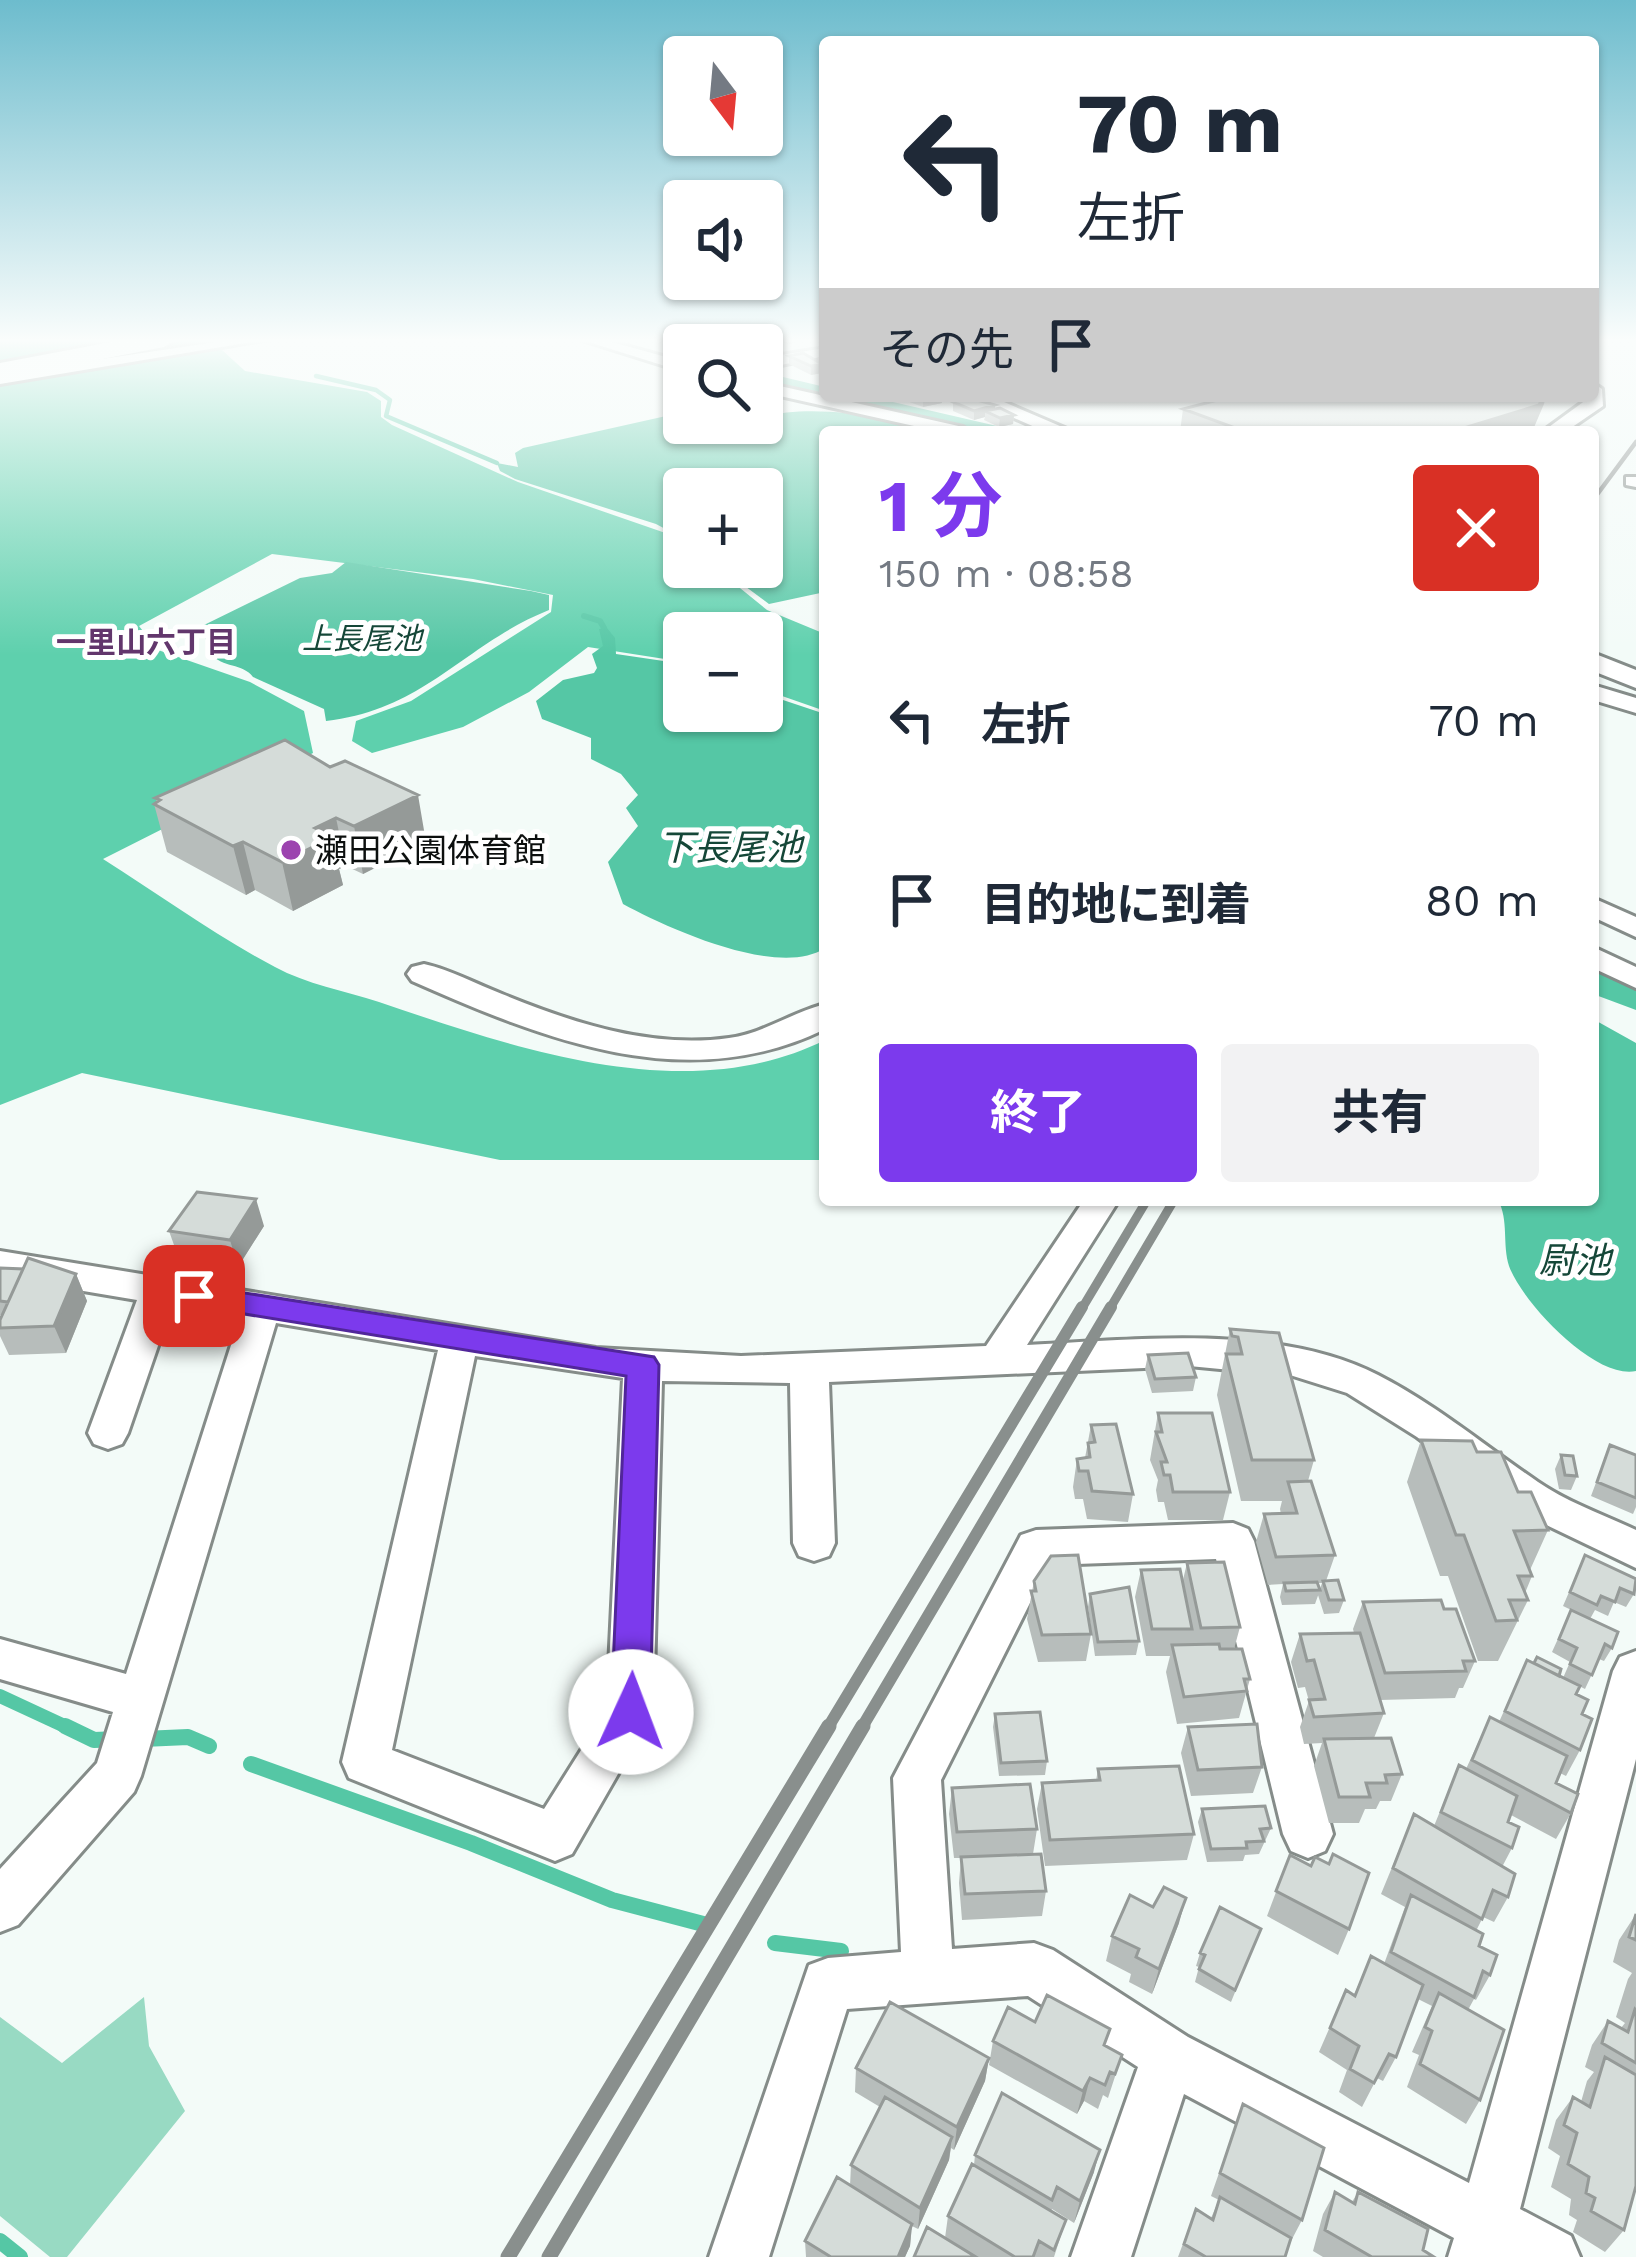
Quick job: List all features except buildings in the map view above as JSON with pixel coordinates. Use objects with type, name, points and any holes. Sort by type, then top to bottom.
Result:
[{"type":"street","points":[[1599,664],[1636,680]]},
{"type":"street","points":[[1599,694],[1636,706]]},
{"type":"street","points":[[1599,909],[1636,931],[1599,954]]},
{"type":"street","points":[[1599,960],[1636,979]]},
{"type":"street","points":[[424,974],[515,1015],[609,1045],[731,1050],[804,1028],[819,1019]]},
{"type":"street","points":[[997,1360],[1098,1206]]},
{"type":"street","points":[[0,1264],[643,1365],[741,1371],[1189,1352],[1294,1362],[1361,1383],[1431,1426],[1528,1497],[1636,1550]]},
{"type":"street","points":[[108,1433],[159,1290]]},
{"type":"street","points":[[10,1883],[119,1771],[262,1307]]},
{"type":"street","points":[[460,1339],[366,1762],[555,1837],[631,1712],[643,1365]]},
{"type":"street","points":[[809,1368],[814,1543]]},
{"type":"street","points":[[928,1977],[916,1778],[1036,1548],[1233,1541],[1308,1834]]},
{"type":"street","points":[[0,1659],[140,1706]]},
{"type":"street","points":[[1481,2241],[1636,1671]]},
{"type":"street","points":[[739,2257],[828,1984],[1034,1969],[1169,2056],[1481,2241],[1550,2257]]},
{"type":"street","points":[[1101,2257],[1169,2056]]},
{"type":"shaded area","points":[[0,444],[435,444],[518,482],[663,532],[663,588],[740,588],[772,612],[663,612],[663,659],[588,647],[529,692],[463,727],[372,753],[352,741],[356,721],[411,701],[551,612],[553,595],[473,579],[272,554],[139,626],[158,650],[250,682],[304,711],[313,753],[103,859],[287,973],[543,1052],[601,1064],[716,1070],[772,1060],[819,1042],[819,1160],[500,1160],[82,1073],[0,1105]]},
{"type":"shaded area","points":[[783,617],[819,632],[819,709],[783,696]]},
{"type":"shaded area","points":[[144,1997],[149,2046],[185,2111],[67,2257],[50,2257],[0,2216],[0,2017],[62,2063]]},
{"type":"water","points":[[539,444],[819,444],[819,593],[769,604],[747,588],[783,588],[783,468],[663,468],[663,528],[500,471],[497,463],[518,467],[515,453]]},
{"type":"water","name":"上長尾池","points":[[346,562],[549,595],[549,610],[492,640],[418,690],[361,714],[326,721],[324,709],[211,654],[202,626],[300,578],[332,573]]},
{"type":"water","name":"下長尾池","points":[[607,628],[615,638],[616,654],[663,661],[663,732],[783,732],[783,700],[819,712],[819,950],[780,958],[752,954],[694,937],[623,904],[608,862],[638,826],[626,808],[638,795],[621,774],[591,759],[591,738],[542,719],[536,701],[563,680],[594,673],[592,654],[603,646],[599,629]]},
{"type":"water","name":"尉池","points":[[1599,1022],[1636,1043],[1636,1371],[1619,1371],[1601,1363],[1544,1317],[1509,1266],[1500,1206],[1599,1206]]},
{"type":"waterway","points":[[453,444],[497,463]]},
{"type":"waterway","points":[[584,616],[600,621],[604,628]]},
{"type":"waterway","points":[[1599,976],[1636,994]]},
{"type":"waterway","points":[[0,1696],[71,1729]]},
{"type":"waterway","points":[[65,1726],[94,1740],[119,1739]]},
{"type":"waterway","points":[[143,1739],[188,1737],[209,1746]]},
{"type":"waterway","points":[[251,1764],[471,1843],[612,1900],[707,1925]]},
{"type":"waterway","points":[[775,1943],[841,1951]]},
{"type":"waterway","points":[[0,2241],[20,2257]]},
{"type":"railway","points":[[1599,492],[1634,444]]},
{"type":"railway","points":[[1081,1310],[1143,1206]]},
{"type":"railway","points":[[1109,1310],[1170,1206]]},
{"type":"railway","points":[[827,1729],[1082,1307]]},
{"type":"railway","points":[[861,1729],[1111,1307]]},
{"type":"railway","points":[[508,2257],[829,1726]]},
{"type":"railway","points":[[549,2257],[863,1726]]},
{"type":"place","name":"瀬田公園体育館","points":[[291,850]]},
{"type":"district","name":"一里山六丁目","points":[[146,643]]},
{"type":"route","points":[[194,1296],[596,1362],[643,1365],[631,1712]]}]
